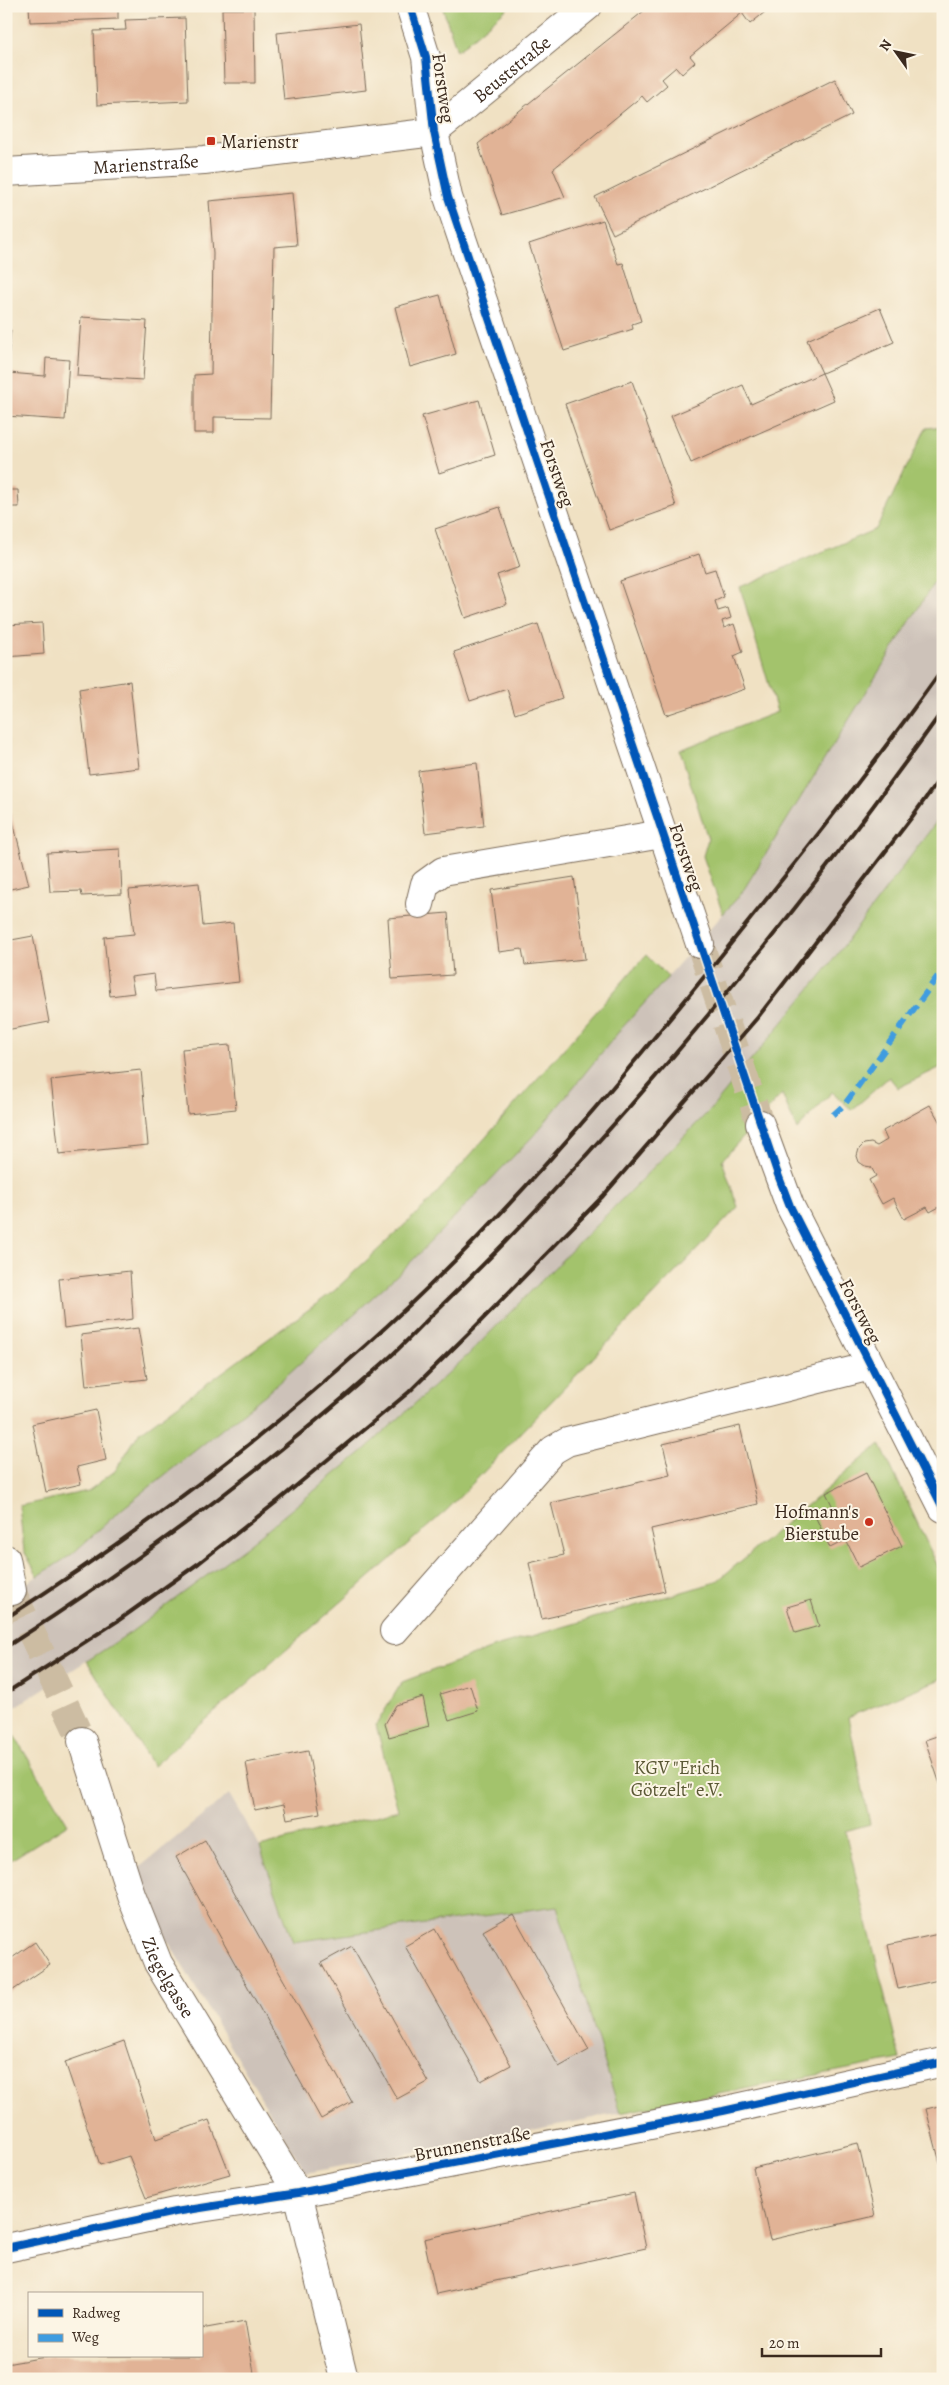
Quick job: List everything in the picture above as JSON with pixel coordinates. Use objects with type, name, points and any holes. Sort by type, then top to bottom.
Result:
[{"type":"street","name":"Forstweg","points":[[410,6],[426,57],[434,132],[448,197],[700,944]]},
{"type":"street","name":"Beuststraße","points":[[434,132],[588,6]]},
{"type":"street","name":"Marienstraße","points":[[6,172],[204,160],[434,132]]},
{"type":"street","points":[[420,904],[425,884],[443,871],[662,834]]},
{"type":"street","name":"Forstweg","points":[[760,1124],[790,1206],[943,1508]]},
{"type":"street","points":[[394,1631],[553,1450],[567,1442],[871,1366]]},
{"type":"street","points":[[6,1559],[12,1591]]},
{"type":"street","name":"Ziegelgasse","points":[[82,1741],[131,1895],[158,1963],[298,2193],[344,2379]]},
{"type":"street","name":"Brunnenstraße","points":[[6,2248],[175,2212],[298,2193],[723,2111],[943,2062]]},
{"type":"shaded area","points":[[943,568],[943,813],[824,972],[711,1109],[468,1355],[363,1451],[249,1544],[131,1632],[6,1713],[6,1596],[71,1555],[122,1509],[266,1394],[407,1266],[536,1133],[621,1029],[741,894]]},
{"type":"shaded area","points":[[229,1794],[260,1847],[293,1942],[557,1906],[620,2113],[306,2173],[129,1876]]},
{"type":"green space","points":[[442,6],[510,6],[457,51]]},
{"type":"green space","points":[[943,426],[943,568],[741,894],[723,914],[703,856],[708,839],[680,750],[777,712],[740,587],[876,529],[926,428]]},
{"type":"green space","points":[[943,813],[943,1066],[898,1088],[889,1077],[852,1110],[832,1092],[797,1130],[782,1094],[722,1160],[738,1207],[448,1509],[153,1766],[87,1661],[131,1632],[249,1544],[363,1451],[468,1355],[711,1109],[824,972]]},
{"type":"green space","points":[[646,955],[668,977],[621,1029],[536,1133],[407,1266],[266,1394],[122,1509],[71,1555],[38,1576],[24,1551],[19,1506],[88,1491],[115,1471],[139,1433],[334,1291],[429,1202]]},
{"type":"green space","name":"KGV \"Erich Götzelt\" e.V.","points":[[880,1444],[943,1577],[943,1678],[848,1717],[870,1824],[845,1831],[900,2059],[620,2113],[557,1906],[293,1942],[260,1847],[398,1810],[376,1725],[402,1682],[495,1647],[716,1582]]},
{"type":"green space","points":[[6,1722],[68,1824],[6,1863]]},
{"type":"building","points":[[29,6],[118,6],[118,19],[30,22]]},
{"type":"building","points":[[650,6],[770,8],[750,24],[742,13],[690,56],[695,62],[682,74],[676,67],[662,79],[667,85],[647,102],[642,96],[553,169],[565,197],[502,215],[478,144]]},
{"type":"building","points":[[222,9],[254,9],[255,83],[224,83]]},
{"type":"building","points":[[185,18],[188,101],[97,105],[94,31],[126,30],[125,20]]},
{"type":"building","points":[[359,24],[366,90],[284,100],[277,33]]},
{"type":"building","points":[[835,79],[852,115],[613,234],[595,197]]},
{"type":"building","points":[[292,193],[297,245],[274,247],[270,418],[214,417],[214,433],[194,433],[194,375],[211,374],[213,253],[209,201]]},
{"type":"building","points":[[603,220],[618,264],[623,263],[641,321],[632,324],[633,329],[564,351],[529,244]]},
{"type":"building","points":[[440,295],[456,354],[410,367],[395,307]]},
{"type":"building","points":[[880,308],[894,342],[822,373],[807,340]]},
{"type":"building","points":[[81,317],[147,321],[143,380],[77,376]]},
{"type":"building","points":[[6,329],[11,330],[8,360],[6,360]]},
{"type":"building","points":[[46,358],[69,360],[65,420],[6,416],[9,373],[45,376]]},
{"type":"building","points":[[822,373],[834,400],[691,463],[671,416],[743,385],[751,404]]},
{"type":"building","points":[[632,381],[676,506],[609,530],[565,404]]},
{"type":"building","points":[[479,400],[495,455],[439,473],[422,416]]},
{"type":"building","points":[[6,490],[18,490],[19,507],[6,507]]},
{"type":"building","points":[[500,507],[520,567],[497,575],[507,604],[465,618],[435,529]]},
{"type":"building","points":[[699,554],[705,572],[715,569],[724,597],[715,601],[718,611],[728,608],[731,618],[722,621],[724,628],[734,624],[743,652],[734,656],[745,689],[666,715],[620,581]]},
{"type":"building","points":[[42,623],[44,654],[6,657],[6,625]]},
{"type":"building","points":[[538,624],[562,698],[515,714],[507,689],[470,701],[454,652]]},
{"type":"building","points":[[130,681],[139,768],[89,774],[79,689]]},
{"type":"building","points":[[477,763],[484,826],[425,833],[418,771]]},
{"type":"building","points":[[11,814],[29,885],[6,890],[6,816]]},
{"type":"building","points":[[120,849],[122,894],[82,896],[81,891],[50,892],[47,853]]},
{"type":"building","points":[[574,877],[585,959],[525,965],[522,949],[499,952],[491,890]]},
{"type":"building","points":[[199,883],[203,926],[233,923],[239,982],[156,991],[154,974],[131,977],[134,993],[110,996],[104,937],[134,934],[129,890]]},
{"type":"building","points":[[448,913],[453,975],[392,979],[388,918]]},
{"type":"building","points":[[33,936],[49,1022],[6,1030],[6,941]]},
{"type":"building","points":[[230,1045],[236,1109],[188,1114],[182,1049]]},
{"type":"building","points":[[141,1070],[148,1145],[59,1154],[51,1080]]},
{"type":"building","points":[[930,1105],[943,1128],[943,1205],[930,1212],[927,1207],[904,1219],[893,1198],[882,1204],[869,1180],[876,1176],[871,1167],[859,1162],[857,1156],[859,1149],[864,1144],[871,1143],[877,1146],[887,1140],[883,1131]]},
{"type":"building","points":[[130,1271],[133,1319],[64,1328],[59,1279]]},
{"type":"building","points":[[138,1328],[147,1379],[86,1386],[81,1335]]},
{"type":"building","points":[[96,1410],[106,1460],[77,1467],[81,1484],[46,1492],[32,1424]]},
{"type":"building","points":[[740,1426],[758,1504],[651,1529],[665,1591],[542,1619],[529,1563],[564,1555],[551,1503],[670,1475],[663,1444]]},
{"type":"building","points":[[866,1473],[902,1546],[859,1567],[846,1540],[830,1548],[815,1516],[833,1507],[826,1493]]},
{"type":"building","points":[[811,1600],[819,1626],[795,1633],[787,1607]]},
{"type":"building","points":[[470,1685],[478,1711],[449,1720],[440,1694]]},
{"type":"building","points":[[423,1697],[429,1726],[389,1737],[385,1724],[396,1705]]},
{"type":"building","points":[[943,1734],[943,1790],[942,1790],[925,1740]]},
{"type":"building","points":[[308,1751],[320,1813],[287,1819],[284,1804],[255,1810],[246,1763]]},
{"type":"building","points":[[205,1840],[352,2102],[321,2119],[176,1857]]},
{"type":"building","points":[[513,1914],[589,2050],[559,2067],[483,1931]]},
{"type":"building","points":[[435,1929],[511,2065],[481,2081],[405,1946]]},
{"type":"building","points":[[943,1933],[943,1979],[898,1989],[888,1945]]},
{"type":"building","points":[[35,1942],[50,1965],[6,1995],[6,1962]]},
{"type":"building","points":[[352,1946],[428,2082],[397,2099],[321,1963]]},
{"type":"building","points":[[124,2041],[156,2139],[209,2120],[230,2174],[146,2198],[129,2156],[100,2165],[65,2062]]},
{"type":"building","points":[[943,2105],[943,2163],[940,2163],[926,2109]]},
{"type":"building","points":[[858,2143],[875,2216],[770,2240],[753,2168]]},
{"type":"building","points":[[634,2193],[646,2248],[436,2294],[424,2239]]},
{"type":"building","points":[[245,2321],[255,2379],[6,2379],[6,2364],[40,2358],[202,2358],[202,2329]]},
{"type":"tunnel","points":[[700,944],[760,1124]]},
{"type":"tunnel","points":[[12,1591],[82,1741]]},
{"type":"railway","points":[[6,1618],[146,1523],[280,1419],[366,1345],[460,1255],[549,1161],[634,1062],[832,816],[943,668]]},
{"type":"railway","points":[[6,1647],[104,1582],[199,1514],[336,1404],[403,1345],[546,1199],[651,1082],[801,900],[850,837],[943,710]]},
{"type":"railway","points":[[6,1693],[119,1620],[199,1563],[279,1500],[409,1392],[603,1196],[758,1017],[943,774]]},
{"type":"marked path","points":[[833,1115],[845,1104],[943,969]]},
{"type":"cycle path","points":[[410,6],[426,57],[434,132],[448,197],[777,1172],[790,1206],[943,1508]]},
{"type":"cycle path","points":[[6,2248],[175,2212],[298,2193],[723,2111],[943,2062]]},
{"type":"place","name":"Marienstr","points":[[211,141]]},
{"type":"place","name":"Hofmann's Bierstube","points":[[869,1522]]}]
